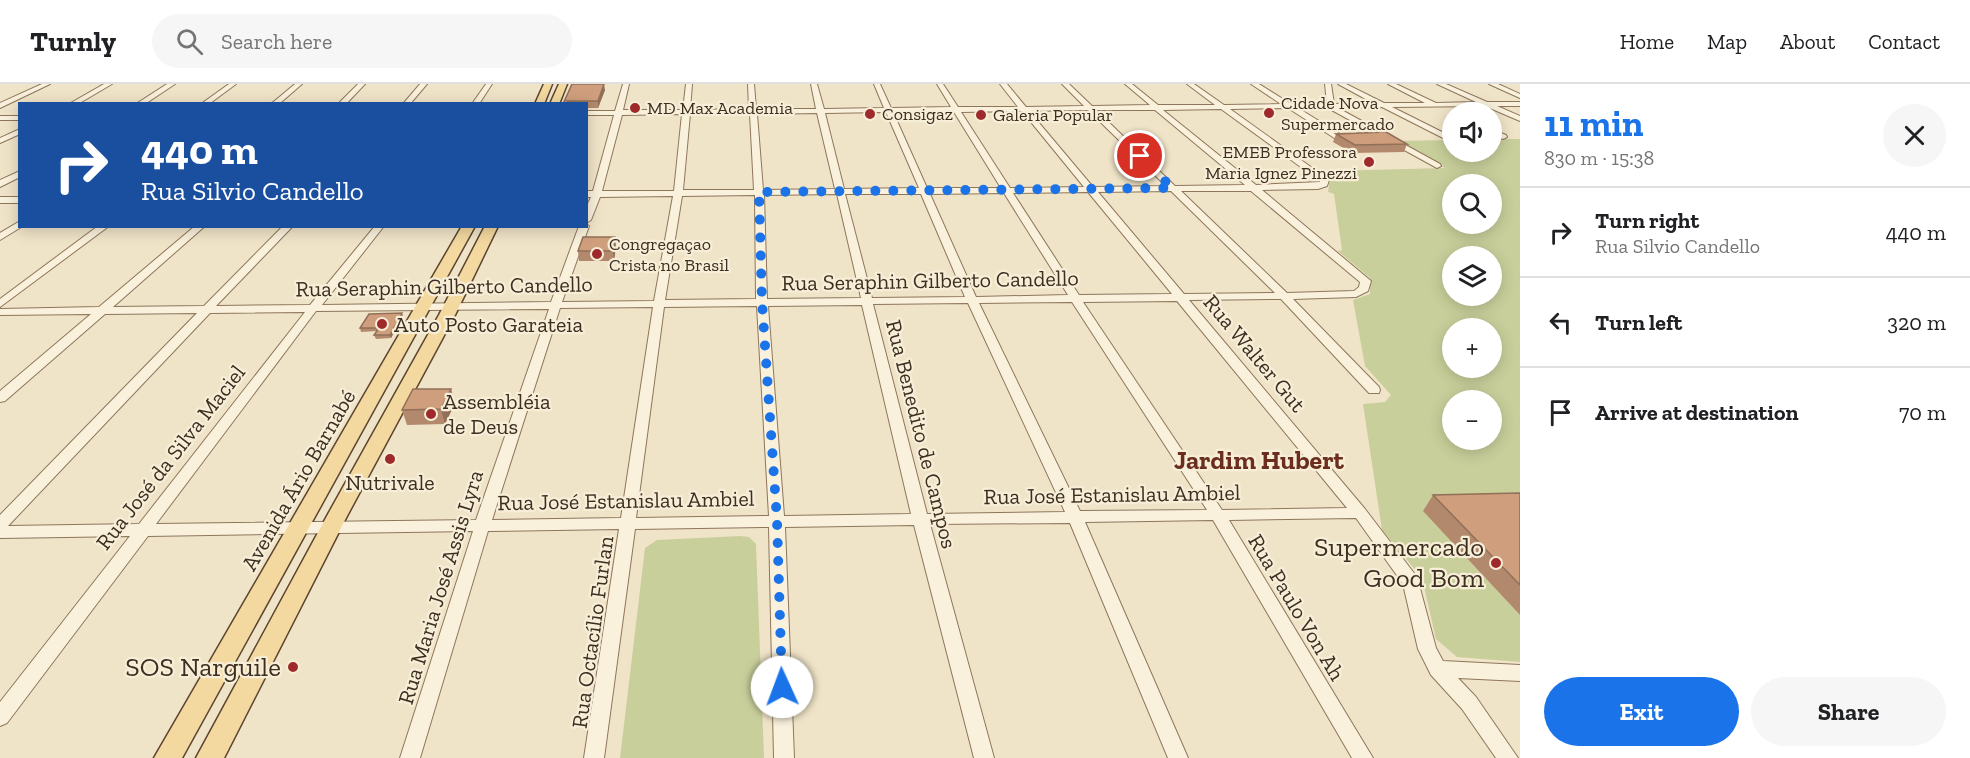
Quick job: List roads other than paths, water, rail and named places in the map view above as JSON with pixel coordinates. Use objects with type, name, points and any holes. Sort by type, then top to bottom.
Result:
[{"type":"main road","points":[[539,102],[548,84]]},
{"type":"main road","points":[[556,102],[563,84]]},
{"type":"main road","name":"Avenida Ário Barnabé","points":[[168,758],[468,228]]},
{"type":"main road","points":[[210,758],[491,228]]},
{"type":"street","points":[[0,106],[47,84]]},
{"type":"street","points":[[76,102],[109,84]]},
{"type":"street","points":[[142,102],[172,84]]},
{"type":"street","points":[[207,102],[233,84]]},
{"type":"street","points":[[276,102],[299,84]]},
{"type":"street","points":[[343,102],[362,84]]},
{"type":"street","points":[[408,102],[424,84]]},
{"type":"street","points":[[476,102],[489,84]]},
{"type":"street","points":[[588,211],[626,84]]},
{"type":"street","name":"Rua Octacílio Furlan","points":[[594,758],[659,303],[678,193],[689,84]]},
{"type":"street","points":[[751,84],[759,192],[762,302],[777,520],[784,758]]},
{"type":"street","name":"Rua Benedito de Campos","points":[[814,84],[920,518],[984,758]]},
{"type":"street","points":[[877,84],[972,299],[1075,518],[1178,758]]},
{"type":"street","name":"Rua Paulo Von Ah","points":[[940,84],[1075,298],[1218,515],[1363,758]]},
{"type":"street","name":"Rua Walter Gut","points":[[1003,84],[1088,189],[1360,513],[1411,582],[1426,650],[1438,669],[1469,703],[1508,758]]},
{"type":"street","points":[[1065,84],[1284,296],[1374,390]]},
{"type":"street","points":[[1128,84],[1254,188]]},
{"type":"street","points":[[592,194],[1254,188],[1324,184],[1325,180],[1190,84]]},
{"type":"street","points":[[1254,84],[1342,139]]},
{"type":"street","points":[[1328,84],[1331,106]]},
{"type":"street","points":[[1341,84],[1442,136]]},
{"type":"street","points":[[1392,84],[1442,108]]},
{"type":"street","points":[[1440,84],[1481,102]]},
{"type":"street","points":[[1495,86],[1520,87]]},
{"type":"street","points":[[1495,86],[1520,96]]},
{"type":"street","points":[[1502,104],[1520,104]]},
{"type":"street","points":[[588,113],[1442,105]]},
{"type":"street","points":[[1331,106],[1437,166]]},
{"type":"street","points":[[1502,111],[1520,119]]},
{"type":"street","points":[[0,118],[18,118]]},
{"type":"street","points":[[0,141],[18,132]]},
{"type":"street","points":[[0,184],[18,174]]},
{"type":"street","name":"Rua Seraphin Gilberto Candello","points":[[0,312],[1284,296],[1356,294],[1364,289],[1366,281],[1254,188]]},
{"type":"street","points":[[0,200],[18,200]]},
{"type":"street","points":[[0,237],[18,225]]},
{"type":"street","points":[[0,304],[102,228]]},
{"type":"street","points":[[0,398],[199,228]]},
{"type":"street","points":[[0,525],[287,228]]},
{"type":"street","name":"Rua José da Silva Maciel","points":[[0,717],[314,307],[378,228]]},
{"type":"street","name":"Rua Maria José Assis Lyra","points":[[410,758],[482,524],[555,305],[583,228]]},
{"type":"street","name":"Rua José Estanislau Ambiel","points":[[0,532],[1360,513]]},
{"type":"street","points":[[1438,669],[1520,674]]},
{"type":"place","name":"MD Max Academia","points":[[635,108]]},
{"type":"place","name":"Cidade Nova Supermercado","points":[[1269,113]]},
{"type":"place","name":"Consigaz","points":[[870,114]]},
{"type":"place","name":"Galeria Popular","points":[[981,115]]},
{"type":"place","name":"EMEB Professora Maria Ignez Pinezzi","points":[[1369,162]]},
{"type":"place","name":"Congregaçao Crista no Brasil","points":[[597,254]]},
{"type":"place","name":"Auto Posto Garateia","points":[[382,324]]},
{"type":"place","name":"Assembléia de Deus","points":[[431,414]]},
{"type":"place","name":"Nutrivale","points":[[390,459]]},
{"type":"place","name":"Supermercado Good Bom","points":[[1496,563]]},
{"type":"place","name":"SOS Narguile","points":[[293,667]]},
{"type":"district","name":"Jardim Hubert","points":[[1259,460]]}]
